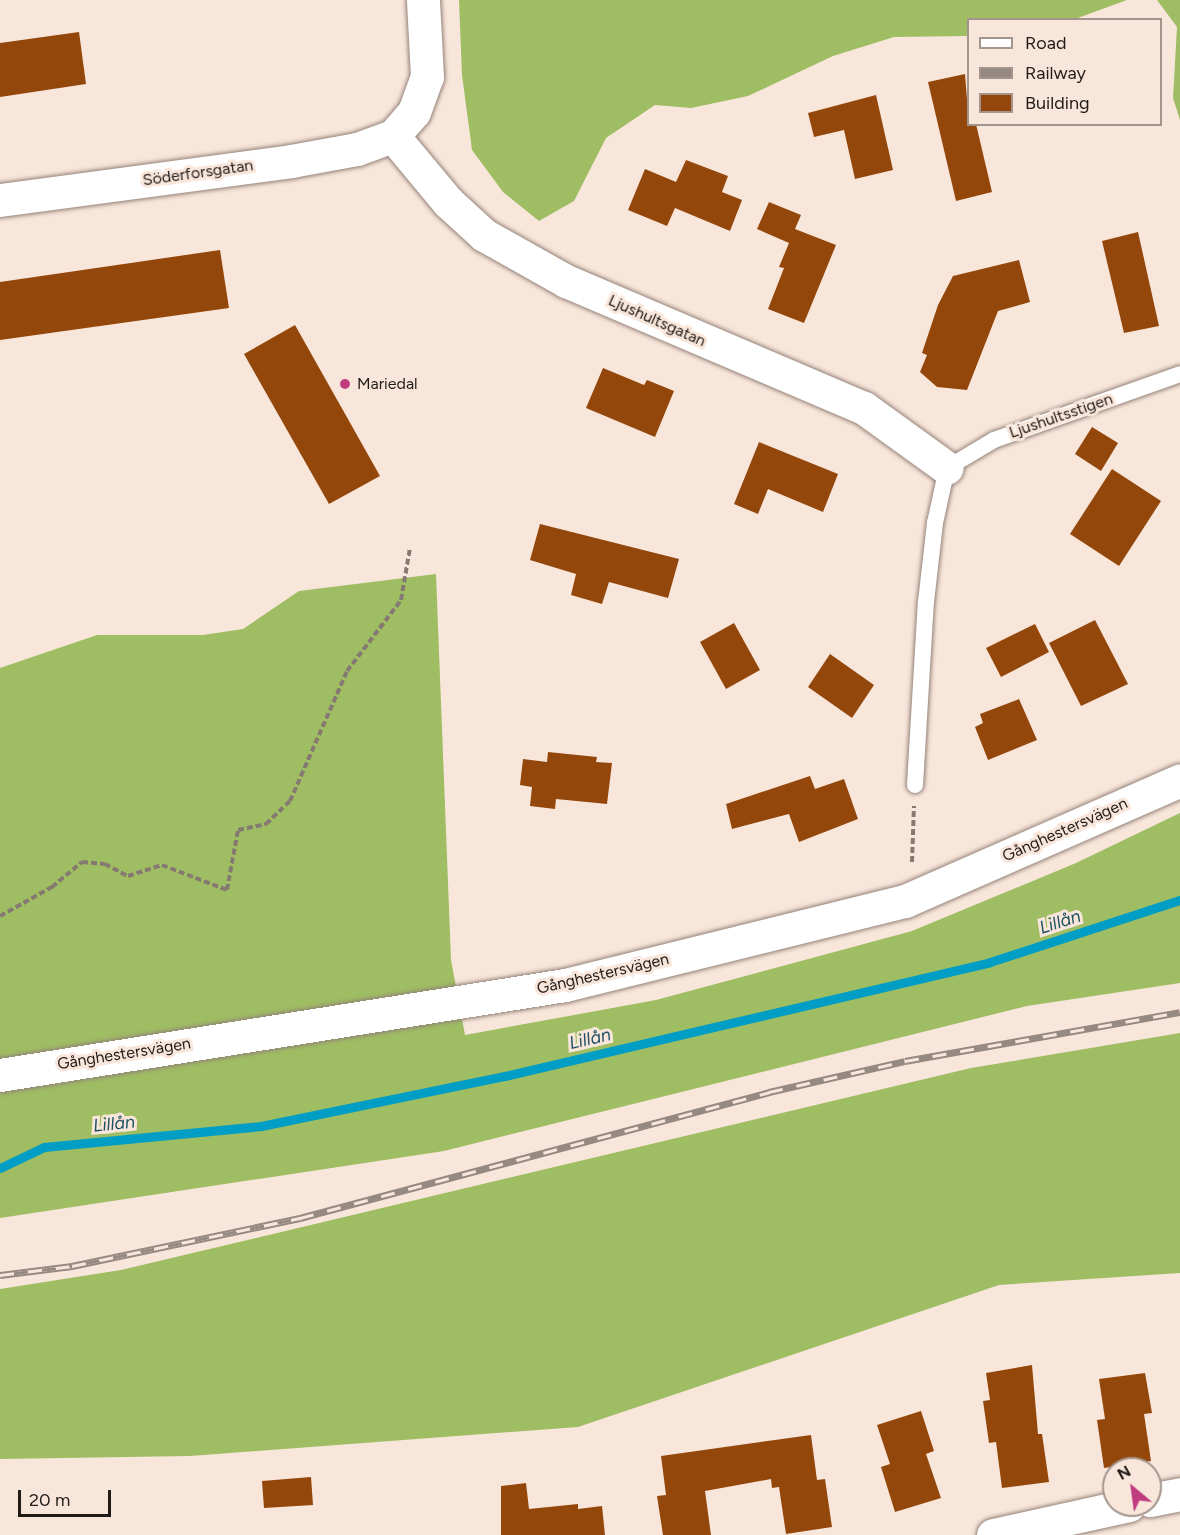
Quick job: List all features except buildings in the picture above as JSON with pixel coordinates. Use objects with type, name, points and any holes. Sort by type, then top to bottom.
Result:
[{"type":"street","points":[[393,136],[414,112],[427,77],[423,0]]},
{"type":"street","name":"Söderforsgatan","points":[[0,200],[291,160],[357,148],[393,136]]},
{"type":"street","name":"Ljushultsgatan","points":[[393,136],[448,202],[484,236],[566,281],[864,408],[947,468]]},
{"type":"street","name":"Gånghestersvägen","points":[[0,1075],[565,985],[905,901],[1180,780]]},
{"type":"street","points":[[1162,1498],[1180,1494]]},
{"type":"street","points":[[993,1535],[1102,1511]]},
{"type":"lane","name":"Ljushultsstigen","points":[[947,468],[994,440],[1180,374]]},
{"type":"lane","points":[[915,785],[926,602],[935,523],[947,468]]},
{"type":"path","points":[[0,916],[52,887],[82,862],[105,864],[128,876],[162,865],[227,890],[238,830],[266,824],[290,801],[347,671],[401,600],[410,548]]},
{"type":"path","points":[[912,862],[915,785]]},
{"type":"path","points":[[901,866],[923,858]]},
{"type":"green space","points":[[459,0],[1127,0],[1078,18],[967,18],[967,36],[894,37],[833,56],[748,96],[691,108],[655,105],[606,138],[574,201],[539,221],[503,192],[472,150],[462,75]]},
{"type":"green space","points":[[1157,0],[1180,0],[1180,120],[1173,98],[1177,27]]},
{"type":"green space","points":[[436,574],[451,960],[465,1035],[656,1000],[912,931],[1076,863],[1180,813],[1180,983],[1027,1006],[444,1151],[0,1218],[0,668],[97,635],[203,635],[243,629],[299,591]]},
{"type":"green space","points":[[1180,1033],[1180,1273],[999,1285],[578,1427],[190,1456],[0,1459],[0,1289],[121,1270],[971,1068]]},
{"type":"waterway","name":"Lillån","points":[[0,1168],[44,1147],[261,1126],[505,1076],[990,962],[1180,900]]},
{"type":"railway","points":[[0,1275],[72,1266],[300,1218],[769,1092],[905,1061],[1180,1012]]},
{"type":"place","name":"Mariedal","points":[[345,384]]}]
